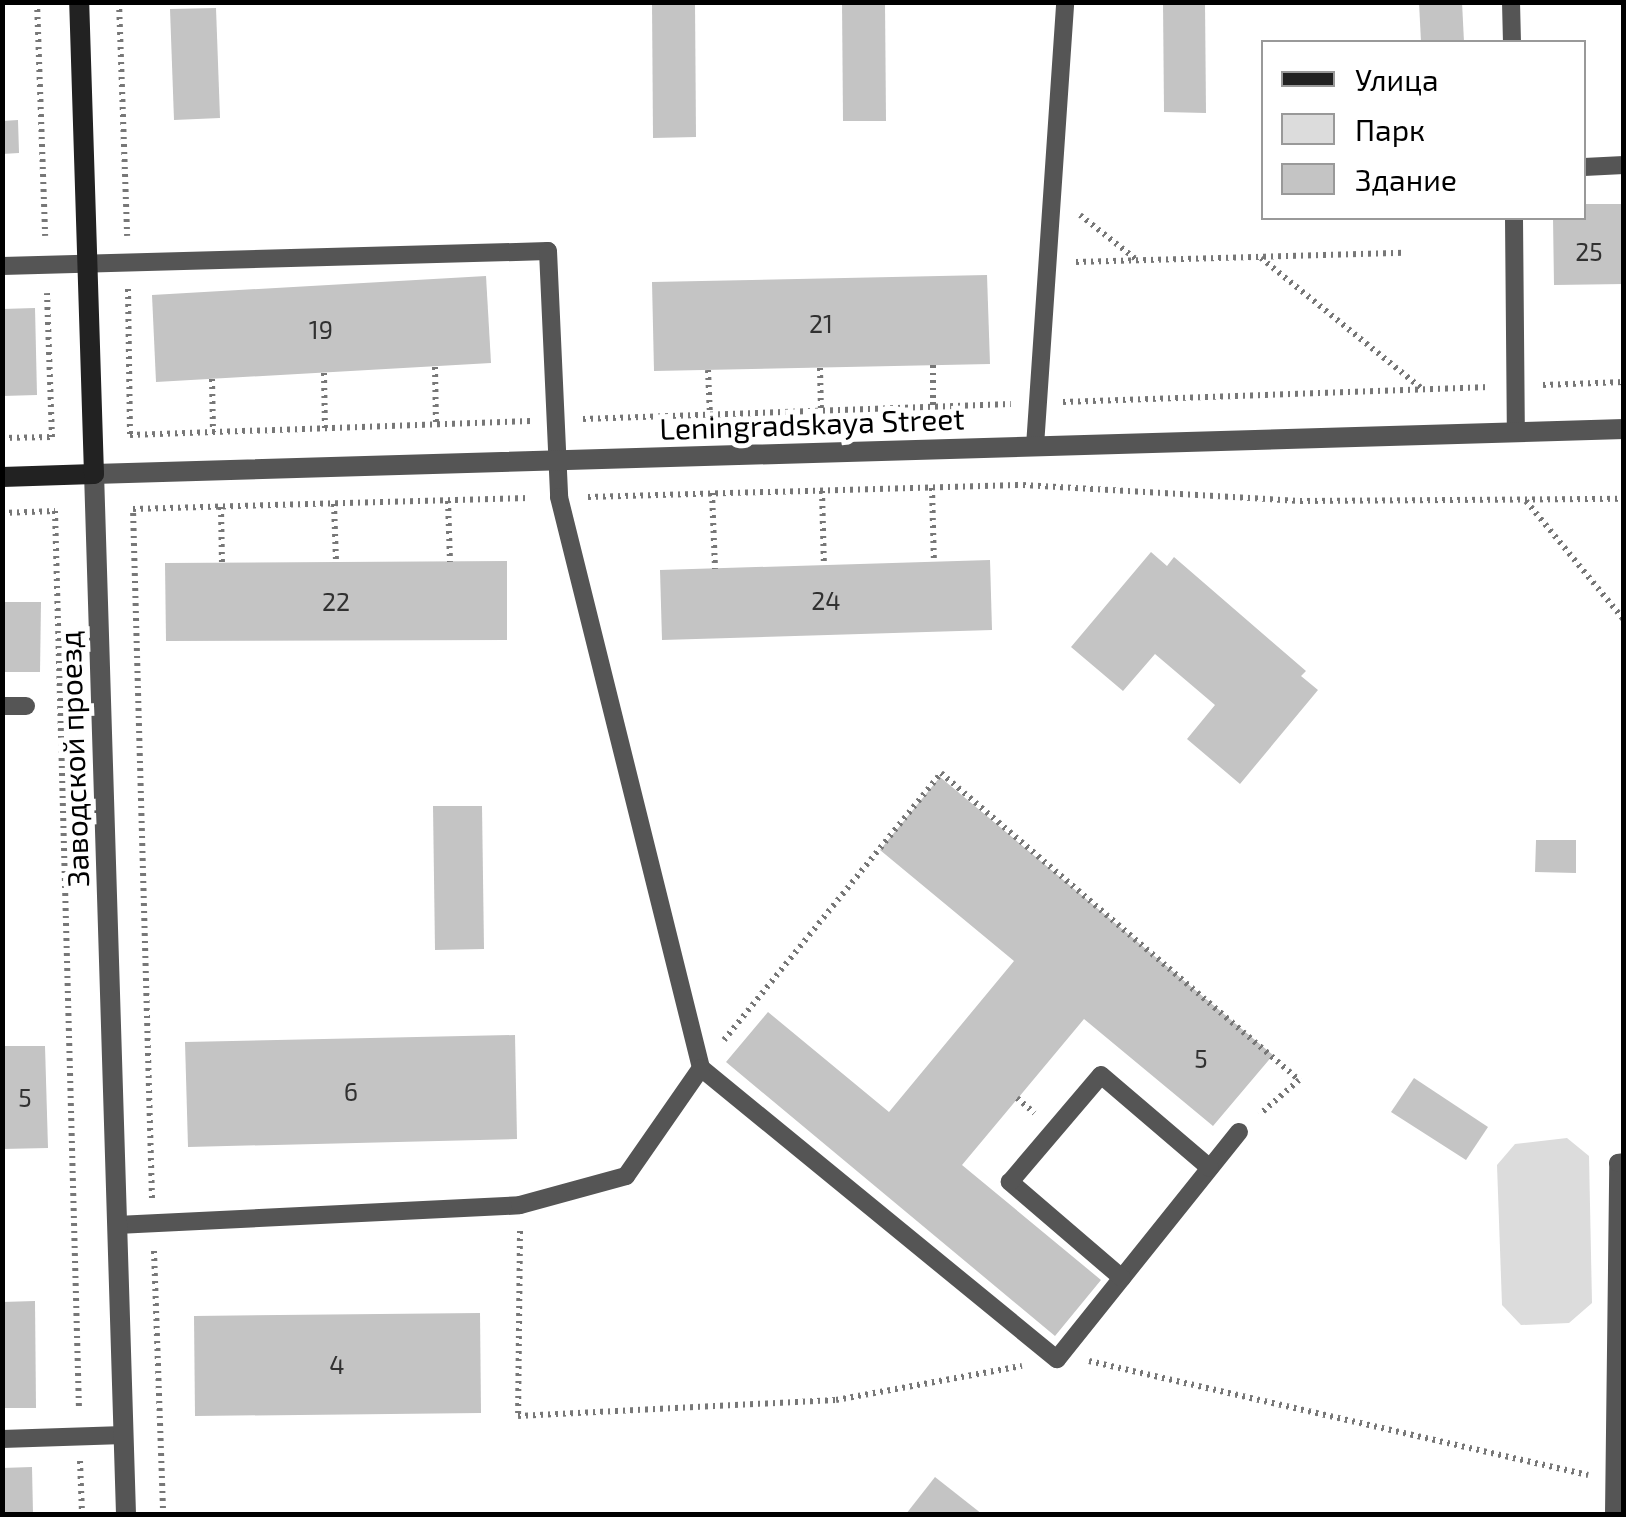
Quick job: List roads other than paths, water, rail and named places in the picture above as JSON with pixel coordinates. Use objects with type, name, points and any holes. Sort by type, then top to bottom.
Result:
[{"type":"street","name":"Заводской проезд","points":[[79,2],[126,1514]]},
{"type":"street","name":"Leningradskaya Street","points":[[2,477],[1624,429]]},
{"type":"lane","points":[[1035,446],[1034,403],[1066,2]]},
{"type":"lane","points":[[1511,2],[1512,40]]},
{"type":"lane","points":[[1586,167],[1624,166]]},
{"type":"lane","points":[[1514,220],[1516,432]]},
{"type":"lane","points":[[2,266],[548,251],[556,461],[701,1068],[1057,1359],[1238,1132]]},
{"type":"lane","points":[[2,706],[26,706]]},
{"type":"lane","points":[[117,1225],[520,1205],[626,1176],[701,1068]]},
{"type":"lane","points":[[1122,1278],[1010,1182],[1102,1074],[1210,1168]]},
{"type":"lane","points":[[1614,1514],[1618,1162],[1624,1162]]},
{"type":"lane","points":[[2,1439],[124,1436]]}]
